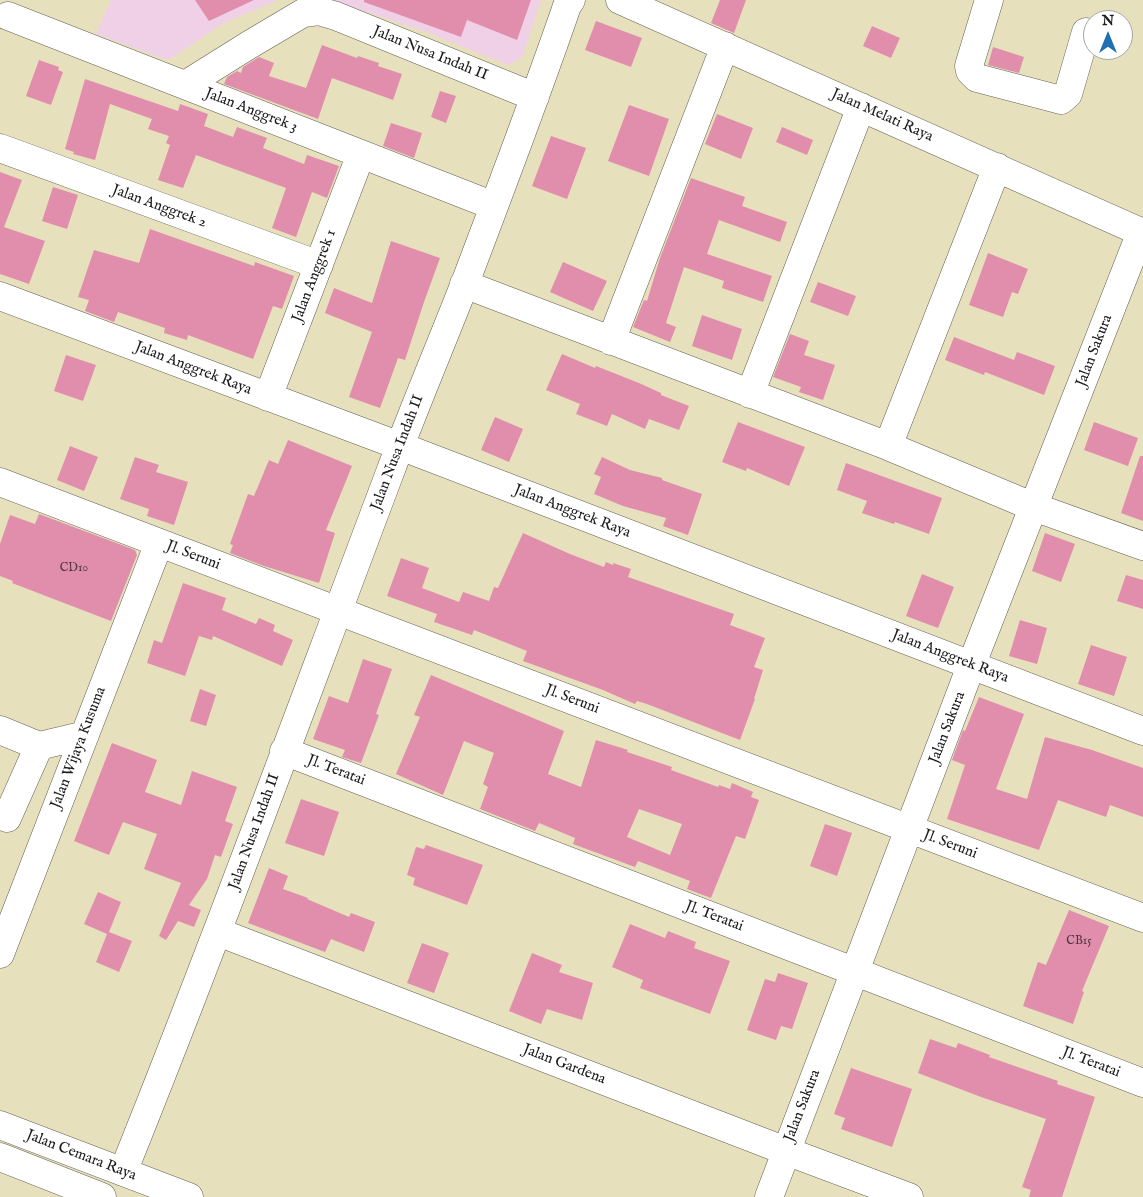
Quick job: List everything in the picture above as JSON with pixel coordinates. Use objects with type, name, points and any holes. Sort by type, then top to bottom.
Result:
[{"type":"street","points":[[535,97],[567,6],[571,0]]},
{"type":"street","name":"Jalan Melati Raya","points":[[620,0],[1142,233]]},
{"type":"street","points":[[989,0],[969,66],[970,71],[977,78],[1056,100],[1063,98],[1068,94],[1083,42]]},
{"type":"street","name":"Jalan Nusa Indah II","points":[[124,1172],[218,932],[284,751],[535,97],[345,19],[319,11],[303,13],[185,85]]},
{"type":"street","name":"Jalan Anggrek 3","points":[[8,16],[494,206]]},
{"type":"street","points":[[611,341],[724,46]]},
{"type":"street","points":[[750,394],[861,108]]},
{"type":"street","name":"Jalan Anggrek 2","points":[[0,148],[318,265]]},
{"type":"street","name":"Jalan Anggrek 1","points":[[268,397],[361,154]]},
{"type":"street","points":[[888,446],[997,167]]},
{"type":"street","name":"Jalan Sakura","points":[[769,1197],[971,666],[1142,233]]},
{"type":"street","points":[[464,284],[888,446],[1034,508],[1143,546]]},
{"type":"street","name":"Jalan Anggrek Raya","points":[[0,296],[400,446],[971,666],[1143,730]]},
{"type":"street","name":"Jl. Seruni","points":[[0,482],[1143,918]]},
{"type":"street","name":"Jalan Wijaya Kusuma","points":[[0,954],[159,543]]},
{"type":"street","points":[[0,730],[39,746],[85,735]]},
{"type":"street","points":[[39,746],[3,817],[46,834]]},
{"type":"street","name":"Jl. Teratai","points":[[284,751],[1143,1083]]},
{"type":"street","name":"Jalan Gardena","points":[[218,932],[909,1197]]},
{"type":"street","name":"Jalan Cemara Raya","points":[[0,1125],[189,1197]]},
{"type":"street","name":"Jalan Cemara Raya","points":[[0,1157],[72,1192],[102,1197]]},
{"type":"shaded area","points":[[111,0],[278,0],[224,23],[168,60],[96,34]]},
{"type":"shaded area","points":[[331,0],[541,0],[522,58],[508,65],[426,32]]},
{"type":"building","points":[[195,0],[254,0],[209,21]]},
{"type":"building","points":[[364,0],[531,0],[517,40],[467,20],[461,37],[364,2]]},
{"type":"building","points":[[720,0],[746,0],[734,33],[711,23]]},
{"type":"building","points":[[596,21],[642,38],[631,67],[585,50]]},
{"type":"building","points":[[872,26],[900,38],[891,58],[863,46]]},
{"type":"building","points":[[322,45],[357,58],[358,56],[379,63],[378,66],[402,74],[393,100],[332,78],[318,119],[224,84],[227,77],[237,71],[241,73],[243,67],[259,57],[274,63],[269,76],[306,88]]},
{"type":"building","points":[[993,47],[1024,57],[1019,73],[988,65]]},
{"type":"building","points":[[39,60],[59,67],[58,70],[63,72],[51,105],[26,96]]},
{"type":"building","points":[[85,79],[178,111],[180,104],[208,114],[204,126],[233,137],[237,127],[267,138],[263,148],[304,164],[307,155],[339,166],[327,198],[312,192],[296,237],[272,228],[286,188],[196,155],[183,188],[158,180],[170,145],[166,143],[169,136],[148,129],[152,119],[110,104],[95,160],[73,154],[74,152],[65,149]]},
{"type":"building","points":[[440,91],[456,96],[446,123],[431,117]]},
{"type":"building","points":[[629,105],[669,119],[649,176],[608,161]]},
{"type":"building","points":[[717,114],[753,128],[741,159],[705,144]]},
{"type":"building","points":[[391,123],[422,133],[414,158],[383,146]]},
{"type":"building","points":[[782,127],[813,140],[807,155],[776,142]]},
{"type":"building","points":[[551,136],[586,148],[567,199],[532,186]]},
{"type":"building","points":[[0,172],[22,180],[4,227],[45,241],[29,284],[0,274]]},
{"type":"building","points":[[691,178],[745,197],[742,206],[787,222],[780,242],[719,220],[707,254],[772,276],[763,302],[722,288],[724,281],[684,267],[666,323],[676,327],[670,342],[633,327],[644,300],[647,301],[660,258]]},
{"type":"building","points":[[53,187],[78,195],[67,229],[42,221]]},
{"type":"building","points":[[150,229],[254,266],[255,262],[294,276],[282,309],[273,306],[253,359],[188,335],[187,340],[164,333],[165,328],[118,312],[114,322],[85,311],[89,300],[78,297],[94,250],[139,263]]},
{"type":"building","points":[[391,241],[440,258],[405,360],[398,358],[380,408],[349,397],[372,332],[325,313],[334,288],[372,303]]},
{"type":"building","points":[[988,253],[1028,269],[1018,294],[1012,292],[1003,317],[969,305]]},
{"type":"building","points":[[563,262],[607,281],[593,311],[550,292]]},
{"type":"building","points":[[818,282],[856,296],[848,316],[810,302]]},
{"type":"building","points":[[702,315],[742,329],[732,360],[692,346]]},
{"type":"building","points":[[790,334],[809,341],[804,355],[835,365],[823,400],[799,392],[801,387],[773,377]]},
{"type":"building","points":[[954,337],[1014,360],[1017,352],[1055,366],[1044,395],[985,372],[984,375],[945,360]]},
{"type":"building","points":[[562,354],[639,383],[661,393],[661,395],[689,406],[679,430],[649,419],[645,429],[612,414],[607,426],[576,414],[580,404],[546,390]]},
{"type":"building","points":[[66,355],[96,365],[83,401],[54,391]]},
{"type":"building","points":[[495,417],[523,429],[509,462],[481,450]]},
{"type":"building","points":[[738,422],[805,447],[789,486],[747,468],[746,471],[722,462]]},
{"type":"building","points":[[1094,422],[1138,438],[1128,466],[1084,450]]},
{"type":"building","points":[[288,440],[352,466],[326,530],[335,533],[319,583],[230,553],[233,545],[230,544],[248,494],[254,496],[269,460],[278,464]]},
{"type":"building","points":[[70,446],[98,457],[84,491],[57,480]]},
{"type":"building","points":[[1140,456],[1143,456],[1143,521],[1121,513]]},
{"type":"building","points":[[135,457],[159,465],[156,472],[188,482],[174,525],[147,516],[149,509],[120,499]]},
{"type":"building","points":[[602,457],[630,470],[662,478],[662,480],[702,494],[688,535],[663,526],[666,518],[623,506],[594,494],[601,477],[594,474]]},
{"type":"building","points":[[846,463],[942,498],[929,534],[862,513],[867,501],[837,490]]},
{"type":"building","points":[[39,514],[135,550],[137,555],[111,621],[12,583],[13,581],[0,576],[0,544],[10,515],[35,524]]},
{"type":"building","points":[[523,533],[604,567],[606,562],[631,569],[628,577],[734,614],[730,625],[765,638],[754,667],[763,670],[740,740],[647,704],[637,701],[635,704],[603,690],[523,661],[527,651],[474,630],[472,635],[434,622],[437,614],[387,596],[401,558],[429,568],[422,588],[459,602],[463,592],[489,601],[494,587],[498,588]]},
{"type":"building","points":[[1045,533],[1075,544],[1061,582],[1032,571]]},
{"type":"building","points":[[922,574],[954,587],[938,628],[906,616]]},
{"type":"building","points":[[1126,575],[1143,580],[1143,609],[1117,601]]},
{"type":"building","points":[[183,583],[226,598],[222,610],[256,624],[259,618],[275,625],[273,631],[293,640],[282,666],[213,636],[212,640],[199,636],[185,676],[147,663],[154,640],[162,643]]},
{"type":"building","points":[[1020,620],[1047,628],[1037,664],[1009,656]]},
{"type":"building","points":[[1091,645],[1127,657],[1114,696],[1078,684]]},
{"type":"building","points":[[363,659],[392,669],[376,714],[379,715],[361,763],[342,757],[345,750],[313,739],[329,696],[348,703]]},
{"type":"building","points":[[431,675],[564,731],[548,774],[581,787],[596,740],[628,750],[627,752],[672,767],[671,770],[718,787],[719,785],[730,789],[732,783],[753,792],[751,797],[759,800],[745,839],[736,836],[711,898],[687,889],[690,881],[638,861],[635,867],[573,844],[575,838],[539,823],[535,831],[480,809],[488,787],[483,784],[494,753],[464,741],[443,795],[396,774],[420,717],[414,715]],"holes":[[[639,809],[682,824],[670,855],[627,837]]]},
{"type":"building","points":[[200,689],[216,695],[206,726],[190,721]]},
{"type":"building","points":[[979,697],[1024,714],[996,789],[1027,799],[1045,737],[1092,750],[1143,768],[1143,817],[1110,805],[1106,817],[1058,800],[1039,850],[947,819],[965,765],[952,760],[963,730],[965,731]]},
{"type":"building","points":[[112,743],[157,760],[145,792],[181,805],[192,771],[237,787],[225,821],[233,824],[221,857],[215,855],[207,879],[189,905],[201,910],[194,927],[178,921],[166,940],[159,936],[181,883],[144,869],[157,834],[123,822],[109,855],[74,841]]},
{"type":"building","points":[[301,799],[339,812],[324,856],[285,843]]},
{"type":"building","points":[[825,824],[852,833],[837,876],[810,866]]},
{"type":"building","points":[[426,845],[483,865],[467,905],[413,885],[415,878],[407,875],[416,847],[424,849]]},
{"type":"building","points":[[269,868],[288,876],[283,889],[349,917],[351,913],[375,922],[364,952],[331,939],[325,952],[248,923]]},
{"type":"building","points":[[98,892],[121,902],[109,932],[132,941],[119,972],[96,962],[107,934],[84,924]]},
{"type":"building","points":[[1069,910],[1109,926],[1082,991],[1084,992],[1073,1024],[1023,1006],[1038,962],[1046,965]]},
{"type":"building","points":[[630,924],[665,938],[668,931],[696,942],[694,948],[730,961],[710,1014],[640,988],[643,980],[612,967]]},
{"type":"building","points":[[422,943],[449,953],[434,993],[407,983]]},
{"type":"building","points":[[532,953],[562,965],[559,972],[593,983],[582,1020],[547,1009],[541,1024],[509,1011]]},
{"type":"building","points":[[778,973],[808,983],[792,1029],[781,1026],[776,1040],[747,1030],[765,979],[775,982]]},
{"type":"building","points":[[930,1039],[956,1048],[958,1043],[990,1055],[989,1057],[1058,1081],[1057,1084],[1095,1097],[1062,1197],[1029,1197],[1031,1190],[1022,1187],[1046,1119],[918,1073]]},
{"type":"building","points":[[851,1068],[912,1089],[892,1147],[841,1129],[845,1118],[834,1114]]}]
